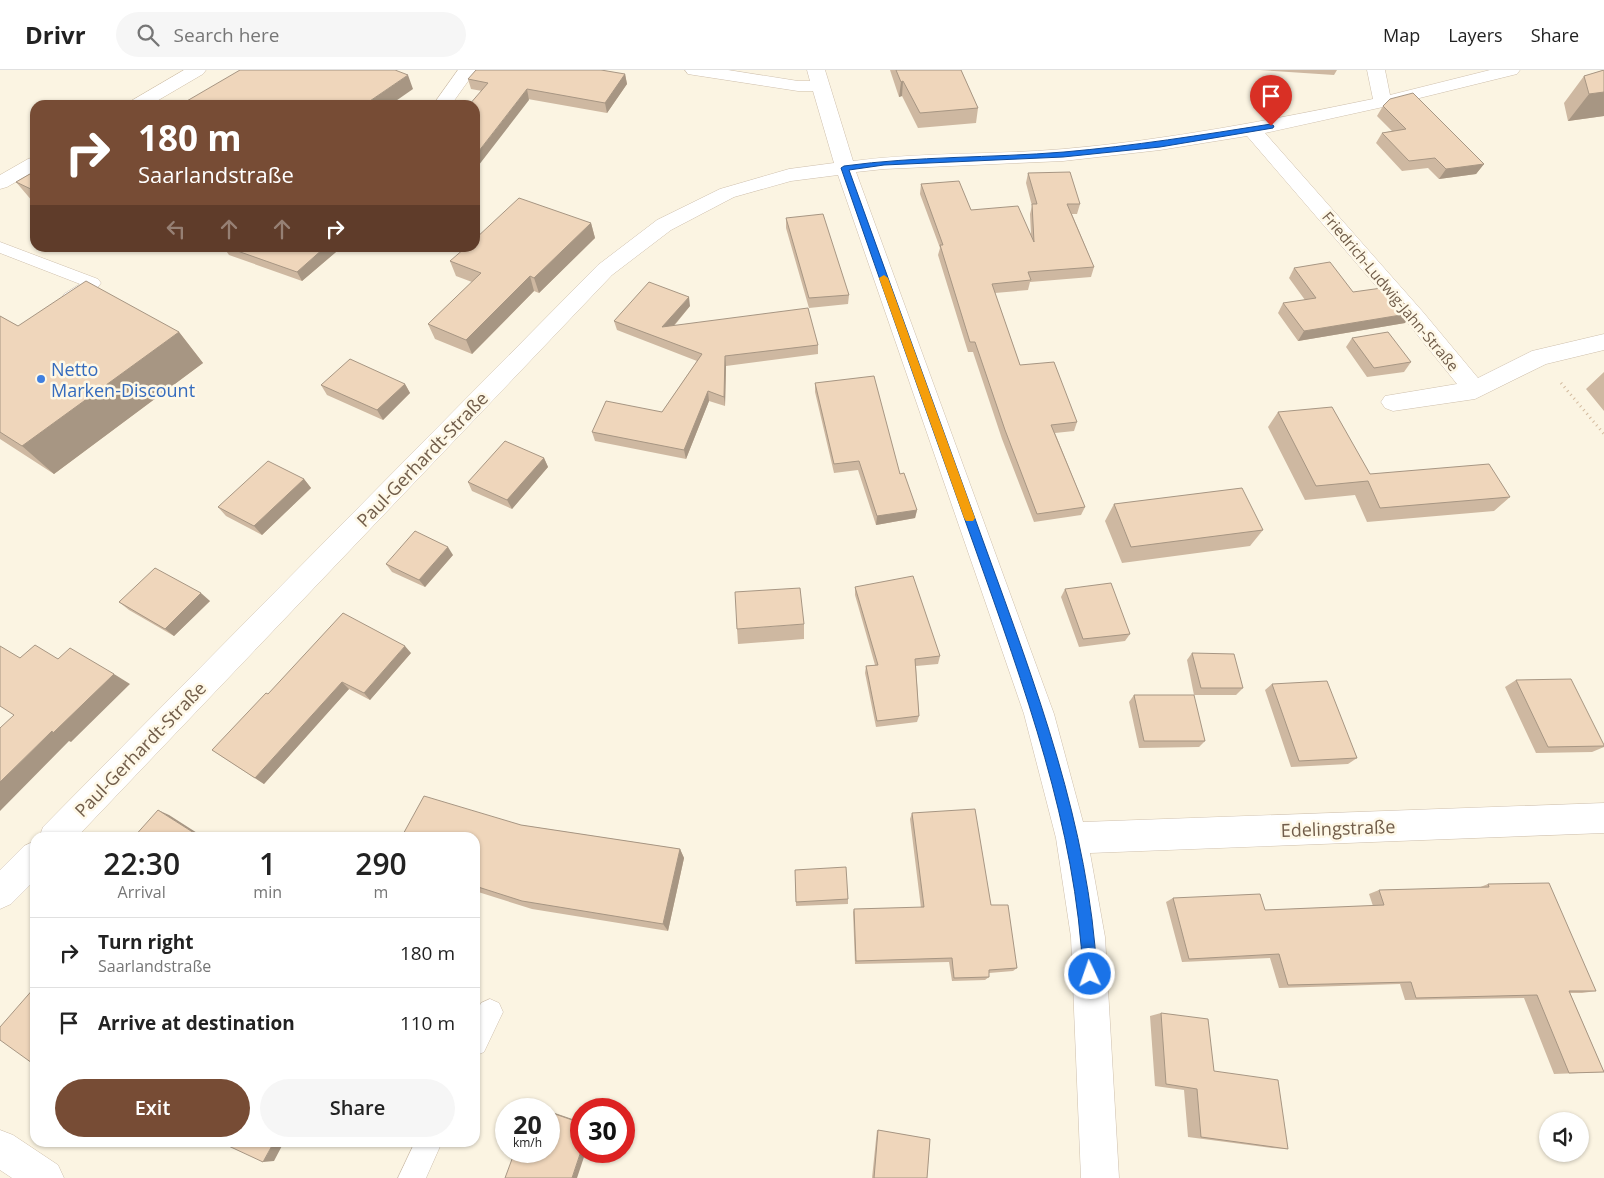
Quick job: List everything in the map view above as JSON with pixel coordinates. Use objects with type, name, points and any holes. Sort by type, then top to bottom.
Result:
[{"type":"street","points":[[146,100],[197,70]]},
{"type":"street","points":[[446,100],[467,70]]},
{"type":"street","points":[[694,70],[798,86],[819,78],[844,168],[1039,714],[1072,838],[1088,937],[1100,1178]]},
{"type":"street","points":[[1376,70],[1383,102]]},
{"type":"street","name":"Paul-Gerhardt-Straße","points":[[60,832],[605,270],[664,226],[727,193],[789,175],[884,163],[1063,154],[1160,144],[1252,130],[1383,102],[1511,70]]},
{"type":"street","name":"Friedrich-Ludwig-Jahn-Straße","points":[[1252,130],[1415,317],[1475,390]]},
{"type":"street","points":[[0,183],[30,166]]},
{"type":"street","points":[[1475,390],[1540,357],[1604,342]]},
{"type":"street","name":"Friedrich-Ludwig-Jahn-Straße","points":[[1393,402],[1475,390]]},
{"type":"street","name":"Edelingstraße","points":[[1072,838],[1604,818]]},
{"type":"street","points":[[0,893],[30,862]]},
{"type":"street","points":[[0,1148],[45,1178]]},
{"type":"lane","points":[[0,247],[93,283],[54,308]]},
{"type":"lane","points":[[480,1033],[490,1012]]},
{"type":"lane","points":[[412,1178],[427,1147]]},
{"type":"path","points":[[1540,357],[1604,434]]},
{"type":"building","points":[[240,70],[395,70],[408,75],[371,100],[189,100]]},
{"type":"building","points":[[476,70],[601,70],[625,74],[605,103],[527,89],[480,150],[480,100],[473,100],[488,83],[468,79]]},
{"type":"building","points":[[896,70],[961,70],[978,108],[920,113]]},
{"type":"building","points":[[1604,70],[1604,92],[1589,94],[1584,76]]},
{"type":"building","points":[[1413,93],[1484,164],[1446,169],[1435,158],[1409,161],[1382,133],[1406,129],[1383,106],[1390,99]]},
{"type":"building","points":[[1070,172],[1080,204],[1067,204],[1094,267],[1028,272],[1031,280],[992,284],[1020,365],[1054,362],[1077,422],[1051,425],[1085,507],[1037,514],[1005,430],[975,342],[970,342],[940,245],[943,245],[921,184],[959,181],[971,210],[1018,206],[1034,242],[1032,204],[1037,204],[1028,173]]},
{"type":"building","points":[[30,174],[30,189],[16,182]]},
{"type":"building","points":[[519,198],[591,223],[534,278],[530,276],[466,340],[428,324],[481,273],[450,261],[460,252],[480,252],[480,234]]},
{"type":"building","points":[[823,214],[849,295],[809,298],[786,218]]},
{"type":"building","points":[[240,252],[320,252],[297,272]]},
{"type":"building","points":[[1330,262],[1353,292],[1389,287],[1413,313],[1304,331],[1283,303],[1316,298],[1294,268]]},
{"type":"building","points":[[86,281],[179,332],[22,446],[0,432],[0,316],[18,326]]},
{"type":"building","points":[[649,282],[689,297],[662,327],[808,308],[818,345],[725,356],[724,397],[708,391],[684,450],[592,432],[606,401],[662,412],[702,354],[614,321]]},
{"type":"building","points":[[1388,332],[1411,362],[1374,368],[1352,338]]},
{"type":"building","points":[[350,359],[405,384],[377,410],[321,385]]},
{"type":"building","points":[[874,376],[900,474],[904,473],[917,510],[877,516],[859,461],[834,464],[815,383]]},
{"type":"building","points":[[1332,407],[1370,474],[1489,464],[1510,497],[1380,508],[1368,481],[1316,486],[1278,412]]},
{"type":"building","points":[[505,441],[544,458],[507,500],[468,482]]},
{"type":"building","points":[[268,461],[304,479],[254,526],[218,507]]},
{"type":"building","points":[[1242,488],[1263,530],[1131,547],[1114,504]]},
{"type":"building","points":[[415,531],[448,547],[419,580],[386,564]]},
{"type":"building","points":[[155,568],[201,593],[165,629],[119,602]]},
{"type":"building","points":[[913,576],[940,656],[915,659],[919,716],[877,721],[866,666],[878,665],[855,587]]},
{"type":"building","points":[[1111,583],[1130,634],[1083,639],[1065,589]]},
{"type":"building","points":[[800,588],[804,624],[737,629],[735,592]]},
{"type":"building","points":[[343,613],[405,646],[364,693],[342,682],[255,778],[212,750],[266,693],[268,694]]},
{"type":"building","points":[[35,645],[58,659],[70,648],[114,674],[0,782],[0,728],[14,715],[0,706],[0,646],[20,658]]},
{"type":"building","points":[[1192,653],[1234,654],[1243,688],[1201,688]]},
{"type":"building","points":[[1571,679],[1604,746],[1548,747],[1516,680]]},
{"type":"building","points":[[1327,681],[1357,758],[1299,761],[1272,684]]},
{"type":"building","points":[[1134,695],[1194,695],[1205,741],[1144,741]]},
{"type":"building","points":[[424,796],[521,825],[680,849],[663,924],[522,901],[480,888],[480,832],[404,832]]},
{"type":"building","points":[[975,809],[991,905],[1008,905],[1017,968],[989,970],[989,977],[954,978],[952,958],[856,961],[854,909],[924,907],[912,813]]},
{"type":"building","points":[[158,810],[193,832],[138,832]]},
{"type":"building","points":[[846,867],[848,899],[796,902],[795,870]]},
{"type":"building","points":[[1549,883],[1596,991],[1569,991],[1604,1072],[1569,1073],[1537,995],[1416,998],[1411,982],[1288,985],[1279,954],[1189,959],[1173,898],[1260,894],[1265,910],[1384,905],[1379,890],[1489,887],[1488,884]]},
{"type":"building","points":[[30,993],[30,1062],[0,1040],[0,1027]]},
{"type":"building","points":[[1161,1013],[1208,1019],[1214,1071],[1278,1080],[1288,1149],[1201,1137],[1197,1089],[1166,1084]]},
{"type":"building","points":[[560,1116],[570,1119],[570,1163],[577,1163],[572,1178],[505,1178],[511,1163],[560,1163]]},
{"type":"building","points":[[878,1130],[930,1139],[927,1178],[874,1178]]},
{"type":"building","points":[[231,1147],[271,1147],[263,1162]]},
{"type":"slow traffic","points":[[884,278],[969,518]]},
{"type":"place","name":"Netto Marken-Discount","points":[[41,379]]},
{"type":"route","points":[[1090,974],[1088,937],[1072,838],[1039,714],[844,168],[884,163],[1063,154],[1160,144],[1271,126]]}]
